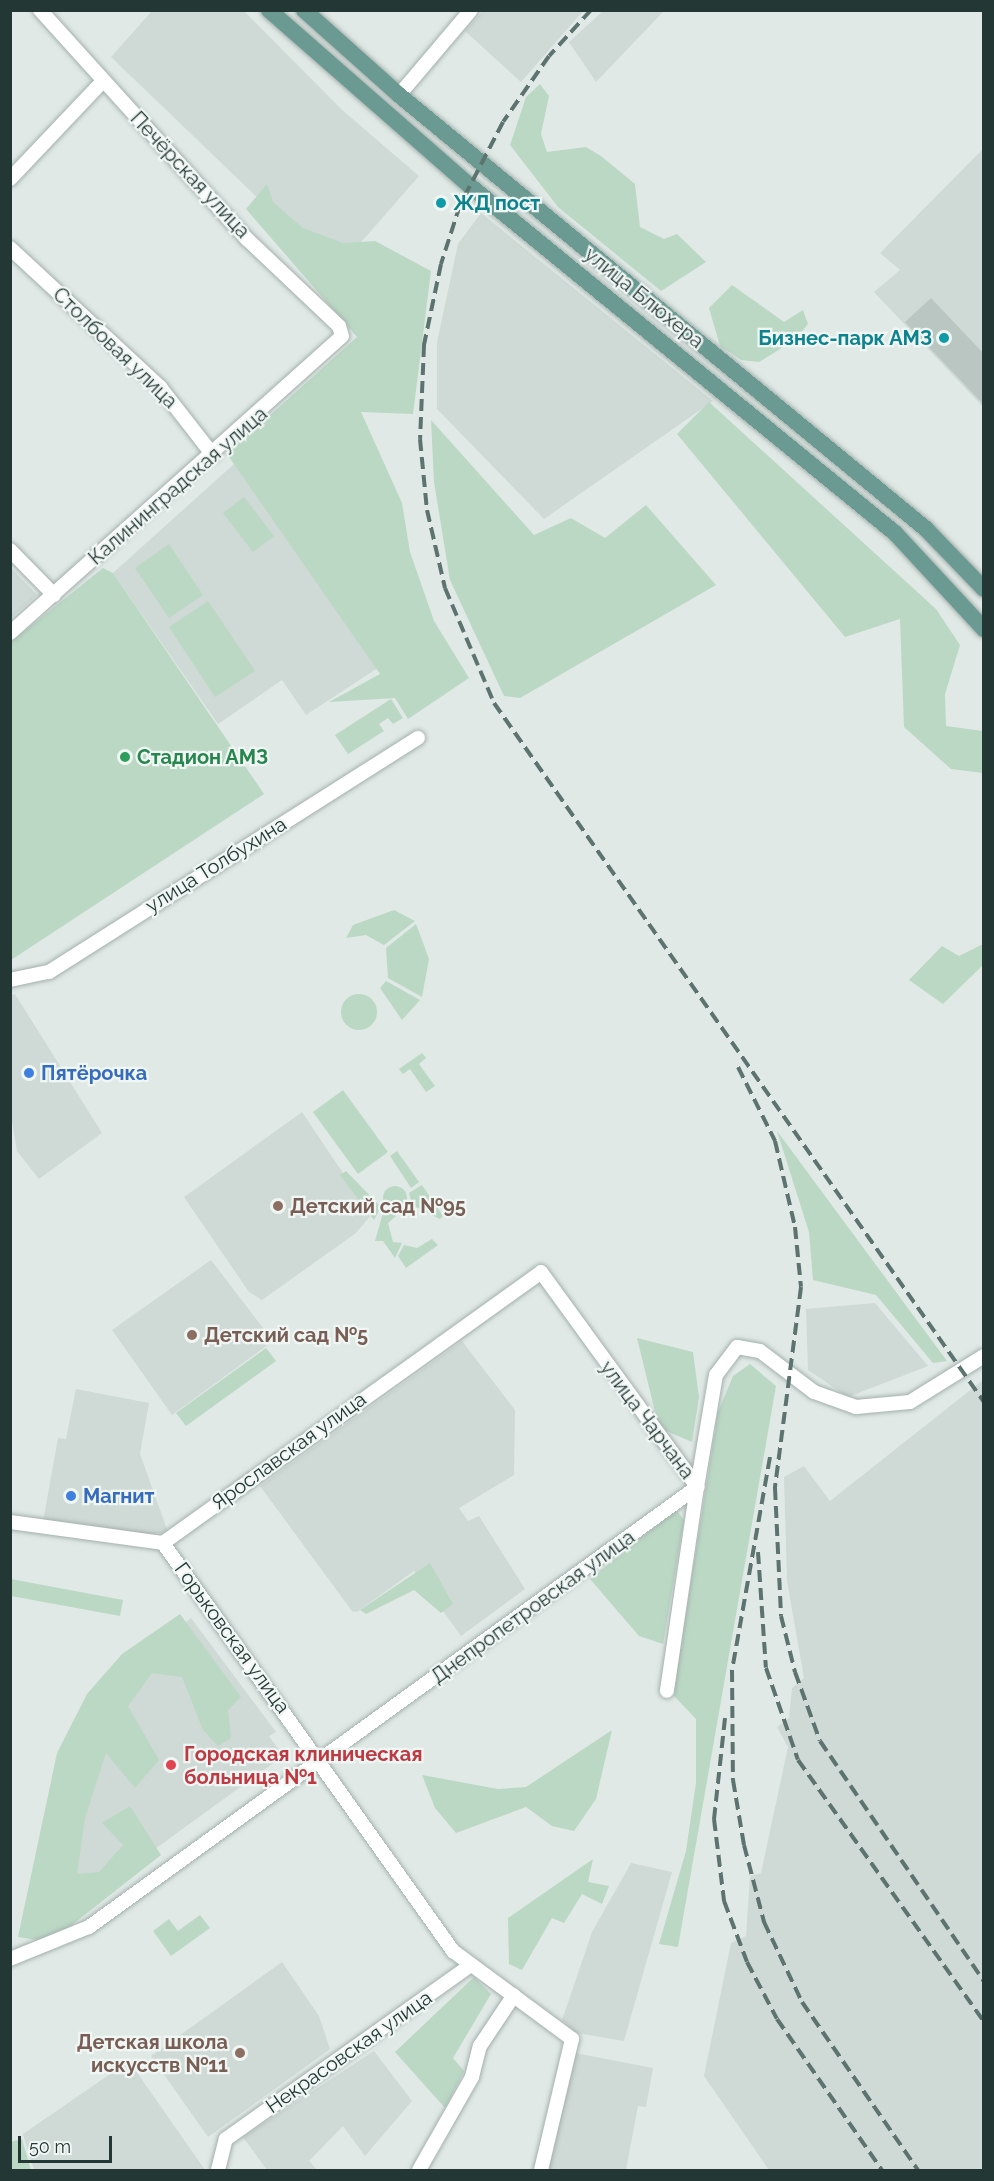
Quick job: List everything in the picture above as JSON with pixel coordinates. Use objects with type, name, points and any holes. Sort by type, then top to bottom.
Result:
[{"type":"main road","name":"улица Блюхера","points":[[269,10],[469,185],[895,533],[984,628]]},
{"type":"main road","name":"улица Блюхера","points":[[304,10],[399,95],[775,402],[926,529],[984,589]]},
{"type":"street","name":"Печёрская улица","points":[[40,10],[248,239],[339,326],[342,336]]},
{"type":"street","points":[[399,95],[471,10]]},
{"type":"street","points":[[10,178],[104,81]]},
{"type":"street","name":"Столбовая улица","points":[[10,248],[160,387],[213,455]]},
{"type":"street","name":"Калининградская улица","points":[[10,633],[213,455],[342,336]]},
{"type":"street","points":[[10,550],[54,595]]},
{"type":"street","name":"улица Толбухина","points":[[10,980],[49,972],[418,738]]},
{"type":"street","name":"улица Чарчана","points":[[541,1272],[697,1487],[667,1691]]},
{"type":"street","name":"Ярославская улица","points":[[163,1543],[541,1272]]},
{"type":"street","points":[[697,1487],[716,1374],[737,1347],[760,1352],[814,1392],[856,1407],[910,1402],[984,1356]]},
{"type":"street","name":"Днепропетровская улица","points":[[10,1959],[88,1927],[697,1487]]},
{"type":"street","points":[[10,1522],[163,1543]]},
{"type":"street","name":"Горьковская улица","points":[[163,1543],[453,1951],[572,2039],[541,2170]]},
{"type":"street","name":"Некрасовская улица","points":[[218,2170],[226,2139],[471,1965]]},
{"type":"street","points":[[419,2170],[472,2077],[480,2046],[514,1995]]},
{"type":"shaded area","points":[[152,11],[244,11],[341,109],[419,176],[335,272],[111,57]]},
{"type":"shaded area","points":[[483,11],[583,11],[521,82],[465,31]]},
{"type":"shaded area","points":[[603,11],[664,11],[596,82],[569,42]]},
{"type":"shaded area","points":[[983,149],[983,407],[874,292],[900,270],[880,253]]},
{"type":"shaded area","points":[[481,213],[713,401],[544,519],[437,409],[437,342],[458,244]]},
{"type":"shaded area","points":[[235,463],[390,660],[306,715],[282,680],[218,724],[113,573]]},
{"type":"shaded area","points":[[11,568],[37,595],[10,618]]},
{"type":"shaded area","points":[[15,994],[102,1133],[39,1179],[17,1151],[11,1115],[10,995]]},
{"type":"shaded area","name":"Детский сад №95","points":[[302,1112],[371,1215],[356,1233],[262,1300],[249,1292],[184,1197]]},
{"type":"shaded area","name":"Детский сад №5","points":[[211,1260],[273,1341],[172,1415],[112,1330]]},
{"type":"shaded area","points":[[875,1303],[928,1366],[848,1397],[808,1370],[806,1309]]},
{"type":"shaded area","points":[[462,1341],[515,1410],[514,1475],[459,1508],[468,1521],[479,1516],[525,1589],[461,1636],[414,1571],[357,1612],[352,1611],[260,1486]]},
{"type":"shaded area","points":[[983,1380],[983,2170],[769,2170],[704,2076],[731,1943],[746,1936],[750,1876],[761,1873],[788,1747],[777,1727],[789,1718],[792,1688],[804,1678],[787,1581],[784,1477],[804,1466],[830,1501]]},
{"type":"shaded area","points":[[76,1389],[149,1403],[140,1454],[168,1532],[145,1535],[43,1522],[58,1438],[66,1439]]},
{"type":"shaded area","name":"Городская клиническая больница №1","points":[[191,1618],[276,1732],[269,1736],[283,1756],[71,1910],[66,1774],[130,1663]]},
{"type":"shaded area","points":[[631,1863],[672,1872],[624,2041],[577,2033],[562,2020],[592,1932]]},
{"type":"shaded area","name":"Детская школа искусств №11","points":[[282,1962],[319,2016],[330,2049],[208,2137],[151,2056]]},
{"type":"shaded area","points":[[374,2051],[412,2101],[365,2156],[343,2126],[309,2161],[317,2170],[267,2170],[243,2137]]},
{"type":"shaded area","points":[[575,2053],[653,2068],[646,2107],[638,2106],[626,2170],[548,2170]]},
{"type":"shaded area","points":[[129,2061],[205,2170],[34,2170],[23,2134]]},
{"type":"green space","points":[[540,84],[549,96],[541,134],[547,152],[586,147],[601,156],[635,184],[640,227],[664,239],[677,234],[706,262],[661,291],[558,207],[510,145],[526,97]]},
{"type":"green space","points":[[267,184],[273,202],[303,228],[343,243],[375,241],[431,271],[413,414],[361,412],[402,503],[410,552],[434,621],[469,678],[408,719],[395,698],[329,702],[380,674],[227,454],[357,337],[246,209]]},
{"type":"green space","points":[[732,285],[784,322],[803,310],[808,324],[796,339],[759,362],[741,360],[720,346],[709,308]]},
{"type":"green space","points":[[709,402],[936,609],[960,645],[945,694],[946,726],[983,731],[983,773],[951,769],[904,727],[900,619],[845,637],[677,434]]},
{"type":"green space","points":[[431,420],[534,535],[571,518],[605,538],[646,505],[716,585],[520,698],[504,696],[450,580],[434,482]]},
{"type":"green space","points":[[244,497],[274,536],[253,552],[223,513]]},
{"type":"green space","points":[[169,544],[203,595],[169,618],[135,568]]},
{"type":"green space","name":"Стадион АМЗ","points":[[103,568],[113,573],[264,794],[11,960],[11,642]]},
{"type":"green space","points":[[208,601],[255,671],[215,697],[169,627]]},
{"type":"green space","points":[[391,699],[403,718],[393,724],[388,718],[379,724],[384,731],[348,754],[335,735]]},
{"type":"green space","points":[[394,910],[415,921],[384,945],[366,935],[346,938],[353,925]]},
{"type":"green space","points":[[416,924],[429,959],[422,997],[388,978],[386,948]]},
{"type":"green space","points":[[983,944],[983,965],[943,1004],[909,980],[942,946],[959,956]]},
{"type":"green space","points":[[386,981],[420,1000],[402,1020],[380,988]]},
{"type":"green space","points":[[359,994],[372,999],[377,1012],[372,1025],[359,1030],[346,1025],[341,1012],[346,999]]},
{"type":"green space","points":[[422,1053],[426,1058],[419,1064],[435,1086],[426,1092],[410,1069],[403,1074],[399,1069]]},
{"type":"green space","points":[[343,1090],[388,1152],[358,1174],[313,1112]]},
{"type":"green space","points":[[777,1131],[947,1361],[933,1363],[876,1295],[813,1280],[809,1232]]},
{"type":"green space","points":[[397,1151],[419,1182],[411,1188],[390,1156]]},
{"type":"green space","points":[[346,1171],[381,1207],[374,1220],[340,1175]]},
{"type":"green space","points":[[422,1185],[443,1216],[440,1219],[412,1205],[409,1193]]},
{"type":"green space","points":[[395,1186],[404,1189],[407,1198],[404,1207],[395,1210],[386,1207],[383,1198],[386,1189]]},
{"type":"green space","points":[[384,1209],[396,1216],[388,1223],[393,1242],[402,1243],[395,1258],[383,1241],[375,1241]]},
{"type":"green space","points":[[432,1239],[438,1245],[406,1268],[398,1256],[404,1245],[417,1248]]},
{"type":"green space","points":[[637,1338],[693,1352],[699,1397],[692,1442],[659,1428]]},
{"type":"green space","points":[[266,1348],[276,1361],[186,1426],[176,1413]]},
{"type":"green space","points":[[750,1364],[776,1386],[678,1947],[659,1944],[686,1851],[696,1783],[696,1719],[673,1695],[718,1412],[733,1376]]},
{"type":"green space","points":[[676,1510],[684,1520],[663,1644],[639,1636],[590,1579]]},
{"type":"green space","points":[[430,1563],[453,1604],[441,1613],[414,1590],[366,1614],[360,1610]]},
{"type":"green space","points":[[11,1579],[123,1600],[120,1616],[11,1596]]},
{"type":"green space","points":[[180,1614],[241,1697],[228,1710],[231,1738],[218,1746],[203,1730],[182,1677],[152,1673],[128,1706],[159,1760],[135,1788],[106,1753],[85,1818],[77,1874],[99,1872],[123,1845],[102,1823],[130,1806],[161,1855],[50,1942],[18,1937],[57,1753],[87,1694],[122,1654]]},
{"type":"green space","points":[[612,1730],[596,1799],[574,1831],[552,1826],[526,1807],[456,1833],[435,1808],[422,1775],[498,1789],[526,1787]]},
{"type":"green space","points":[[593,1859],[588,1882],[609,1886],[602,1904],[582,1894],[564,1923],[552,1918],[522,1970],[509,1964],[508,1918]]},
{"type":"green space","points":[[200,1915],[210,1928],[171,1956],[153,1931],[169,1919],[178,1931]]},
{"type":"green space","points":[[474,1977],[491,1994],[453,2058],[464,2071],[445,2108],[395,2052]]},
{"type":"green space","points":[[22,2139],[31,2170],[12,2170],[11,2142]]},
{"type":"building","name":"Бизнес-парк АМЗ","points":[[931,298],[984,354],[984,405],[905,322]]},
{"type":"railway","points":[[591,10],[549,56],[503,122],[460,205],[441,264],[424,345],[420,439],[427,510],[445,588],[494,703],[984,1402]]},
{"type":"railway","points":[[738,1067],[775,1141],[795,1227],[801,1287],[775,1488],[781,1616],[795,1672],[820,1741],[984,1981]]},
{"type":"railway","points":[[770,1457],[732,1670],[733,1780],[744,1845],[764,1922],[802,2002],[918,2170]]},
{"type":"railway","points":[[758,1552],[766,1668],[798,1760],[984,2022]]},
{"type":"railway","points":[[725,1718],[714,1819],[724,1901],[747,1962],[777,2019],[882,2170]]},
{"type":"place","name":"ЖД пост","points":[[441,203]]},
{"type":"place","name":"Бизнес-парк АМЗ","points":[[944,338]]},
{"type":"place","name":"Стадион АМЗ","points":[[125,757]]},
{"type":"place","name":"Пятёрочка","points":[[29,1073]]},
{"type":"place","name":"Детский сад №95","points":[[278,1206]]},
{"type":"place","name":"Детский сад №5","points":[[192,1335]]},
{"type":"place","name":"Магнит","points":[[71,1496]]},
{"type":"place","name":"Городская клиническая больница №1","points":[[171,1765]]},
{"type":"place","name":"Детская школа искусств №11","points":[[240,2053]]}]
